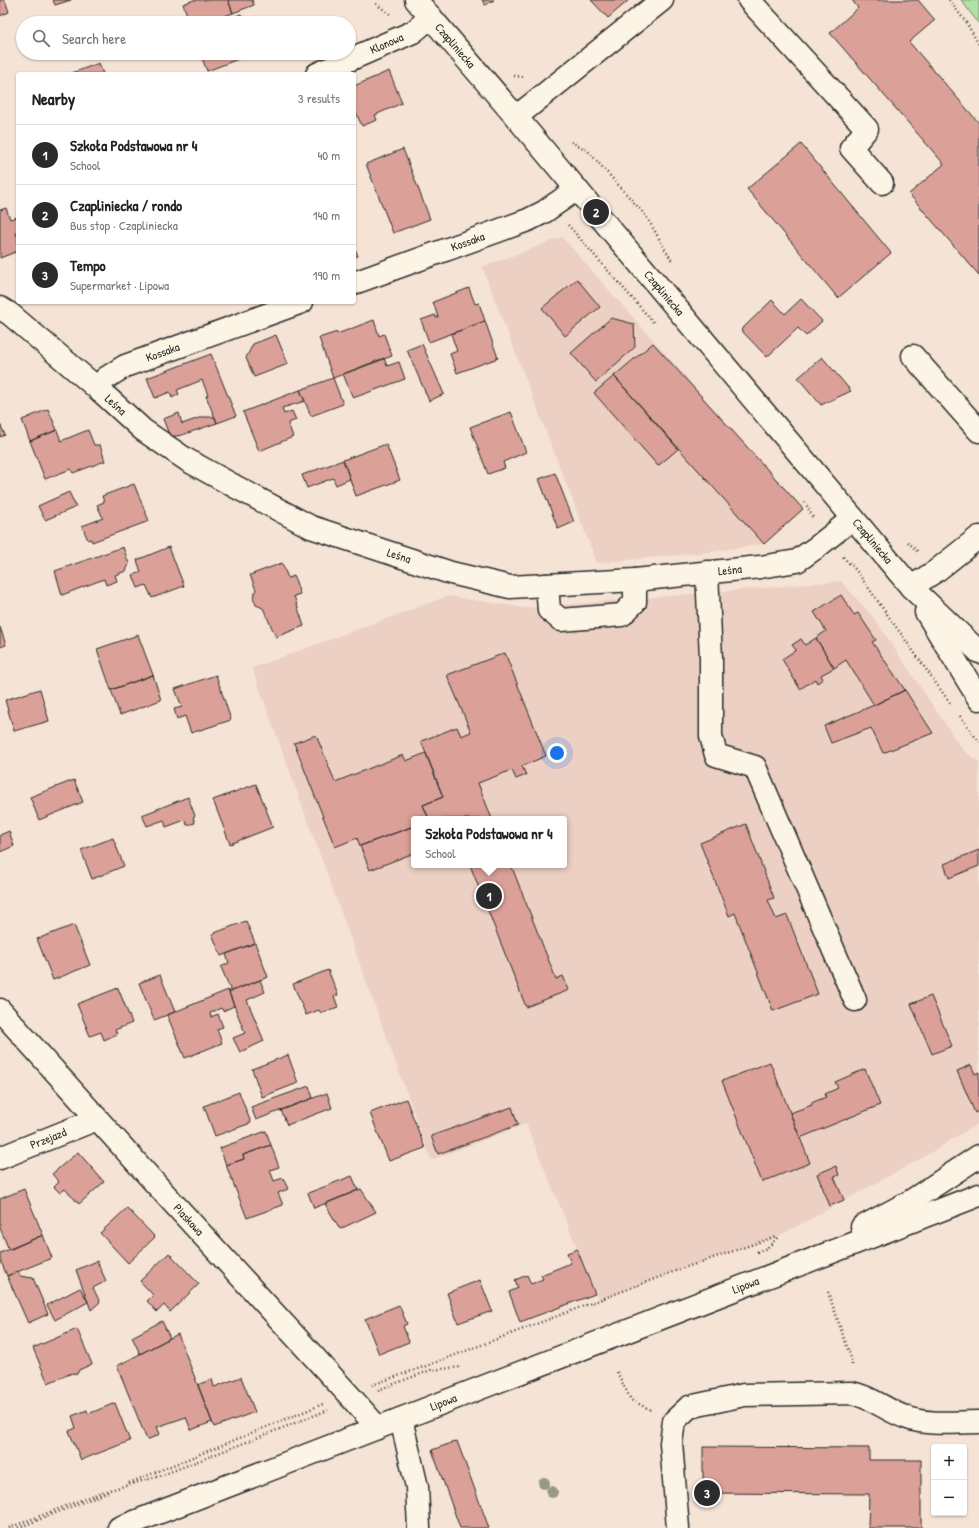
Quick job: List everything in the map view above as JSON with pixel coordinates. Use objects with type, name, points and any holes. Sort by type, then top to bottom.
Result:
[{"type":"street","name":"Czapliniecka","points":[[416,0],[516,116],[911,587],[979,652]]},
{"type":"street","points":[[516,116],[662,0]]},
{"type":"street","points":[[749,0],[867,129],[851,148],[882,183]]},
{"type":"street","name":"Klonowa","points":[[356,57],[413,32],[431,17]]},
{"type":"street","name":"Klonowa","points":[[322,72],[349,60]]},
{"type":"street","name":"Kossaka","points":[[356,282],[528,220],[544,212],[577,189]]},
{"type":"street","name":"Kossaka","points":[[97,388],[106,378],[125,366],[296,304]]},
{"type":"street","name":"Leśna","points":[[0,308],[10,314],[97,388],[143,430],[187,460],[311,527],[451,573],[510,588],[635,580],[760,567],[797,561],[817,548],[853,518]]},
{"type":"street","points":[[913,356],[979,431]]},
{"type":"street","points":[[911,587],[936,571],[979,537]]},
{"type":"street","points":[[707,572],[712,658],[711,736],[716,755],[755,767],[855,1000]]},
{"type":"street","points":[[547,585],[549,610],[561,620],[622,615],[635,602],[635,580]]},
{"type":"street","name":"Czapliniecka","points":[[911,587],[979,700]]},
{"type":"street","name":"Piaskowa","points":[[0,1010],[378,1428]]},
{"type":"street","name":"Przejazd","points":[[0,1158],[97,1119]]},
{"type":"street","name":"Lipowa","points":[[767,1276],[911,1201],[979,1156]]},
{"type":"street","name":"Lipowa","points":[[119,1528],[979,1195]]},
{"type":"street","points":[[678,1528],[671,1443],[674,1421],[689,1407],[744,1395],[852,1393],[864,1395],[905,1417],[927,1422],[979,1422]]},
{"type":"street","points":[[401,1420],[418,1487],[419,1528]]},
{"type":"path","points":[[949,0],[966,22],[979,45]]},
{"type":"path","points":[[567,224],[659,328]]},
{"type":"path","points":[[803,500],[814,520]]},
{"type":"path","points":[[840,555],[855,569],[952,706]]},
{"type":"path","points":[[957,713],[979,742]]},
{"type":"path","points":[[369,1387],[503,1338],[678,1270],[779,1236]]},
{"type":"path","points":[[828,1292],[852,1360],[852,1393]]},
{"type":"path","points":[[376,1391],[431,1370]]},
{"type":"path","points":[[617,1372],[631,1400],[674,1421]]},
{"type":"path","points":[[18,1528],[329,1401]]},
{"type":"path","points":[[9,1528],[99,1493],[160,1476],[334,1408]]},
{"type":"shaded area","points":[[562,237],[803,509],[764,544],[710,552],[597,563],[482,267]]},
{"type":"shaded area","points":[[841,581],[874,618],[963,750],[979,762],[979,1123],[924,1157],[779,1236],[678,1270],[599,1301],[526,1124],[431,1160],[252,668],[448,596],[526,608]]},
{"type":"green space","points":[[961,0],[979,0],[979,24]]},
{"type":"building","points":[[0,0],[5,0],[9,12],[0,16]]},
{"type":"building","points":[[53,0],[71,0],[55,5]]},
{"type":"building","points":[[194,0],[228,0],[233,13],[225,16],[187,16],[183,4]]},
{"type":"building","points":[[228,0],[252,0],[254,5],[233,13]]},
{"type":"building","points":[[482,0],[494,0],[485,5]]},
{"type":"building","points":[[591,0],[629,0],[608,18]]},
{"type":"building","points":[[852,0],[918,0],[935,20],[909,42],[979,123],[979,275],[909,194],[944,164],[830,33],[858,8]]},
{"type":"building","points":[[203,60],[236,60],[207,71]]},
{"type":"building","points":[[99,63],[102,72],[75,72]]},
{"type":"building","points":[[389,71],[402,103],[375,115],[377,120],[362,126],[356,112],[356,85]]},
{"type":"building","points":[[801,144],[891,253],[838,298],[747,189]]},
{"type":"building","points":[[403,149],[430,219],[393,233],[366,164]]},
{"type":"building","points":[[6,208],[10,219],[16,218],[16,252],[0,258],[0,210]]},
{"type":"building","points":[[577,279],[600,307],[565,336],[542,308]]},
{"type":"building","points":[[469,288],[475,304],[479,303],[485,321],[429,342],[421,320],[435,315],[436,318],[438,317],[433,302]]},
{"type":"building","points":[[801,299],[822,321],[806,336],[798,328],[767,357],[741,330],[772,300],[785,314]]},
{"type":"building","points":[[611,318],[634,324],[635,347],[596,382],[571,353]]},
{"type":"building","points":[[374,320],[379,336],[384,334],[392,356],[333,378],[319,338],[337,332],[337,334]]},
{"type":"building","points":[[485,321],[498,358],[457,373],[450,354],[457,351],[451,334]]},
{"type":"building","points":[[276,335],[288,364],[254,377],[246,358],[253,344]]},
{"type":"building","points":[[653,343],[803,509],[764,544],[614,376]]},
{"type":"building","points":[[422,344],[444,394],[429,401],[407,350]]},
{"type":"building","points":[[211,354],[236,416],[217,423],[206,396],[208,395],[202,380],[177,390],[179,394],[172,398],[170,392],[155,398],[147,378]]},
{"type":"building","points":[[822,357],[851,391],[821,405],[798,378]]},
{"type":"building","points":[[384,358],[387,366],[399,362],[405,379],[353,398],[343,374]]},
{"type":"building","points":[[614,376],[678,449],[658,466],[594,393]]},
{"type":"building","points":[[333,378],[343,404],[311,416],[300,390]]},
{"type":"building","points":[[300,390],[305,401],[282,408],[284,414],[292,411],[296,420],[288,423],[293,437],[259,451],[243,412]]},
{"type":"building","points":[[48,409],[57,430],[30,441],[22,420]]},
{"type":"building","points":[[511,412],[526,452],[503,462],[505,468],[488,474],[470,427]]},
{"type":"building","points":[[179,413],[182,424],[202,417],[215,417],[217,423],[182,435],[170,437],[163,419]]},
{"type":"building","points":[[0,424],[5,435],[0,437]]},
{"type":"building","points":[[57,430],[61,441],[88,430],[94,445],[100,445],[105,461],[73,473],[71,469],[45,479],[30,441]]},
{"type":"building","points":[[386,444],[400,480],[356,496],[343,460]]},
{"type":"building","points":[[343,460],[350,479],[336,485],[333,478],[307,488],[302,475]]},
{"type":"building","points":[[555,473],[574,522],[558,529],[539,479]]},
{"type":"building","points":[[134,484],[149,521],[92,542],[91,539],[88,540],[82,526],[103,518],[97,505],[104,502],[102,496]]},
{"type":"building","points":[[69,492],[76,507],[45,520],[38,506]]},
{"type":"building","points":[[123,547],[129,564],[126,571],[115,575],[117,581],[106,585],[104,579],[62,595],[55,571]]},
{"type":"building","points":[[169,547],[184,586],[152,598],[146,585],[138,588],[133,575],[141,572],[137,560]]},
{"type":"building","points":[[282,563],[288,578],[294,576],[300,594],[294,596],[304,626],[276,637],[263,608],[256,605],[253,597],[256,590],[250,575]]},
{"type":"building","points":[[841,595],[854,615],[858,613],[876,640],[872,642],[905,690],[874,705],[846,660],[834,668],[816,638],[826,631],[814,612]]},
{"type":"building","points":[[0,627],[6,645],[0,647]]},
{"type":"building","points":[[138,635],[153,675],[111,690],[97,649]]},
{"type":"building","points":[[816,638],[834,668],[821,675],[823,679],[817,683],[815,679],[800,689],[782,659],[796,650],[792,645],[801,639],[805,645]]},
{"type":"building","points":[[505,653],[546,756],[522,766],[526,775],[516,779],[512,770],[478,783],[491,816],[428,816],[423,805],[443,797],[421,741],[457,727],[461,736],[471,732],[447,675]]},
{"type":"building","points":[[153,675],[161,700],[120,715],[111,690]]},
{"type":"building","points":[[216,675],[231,720],[191,733],[185,716],[177,719],[174,709],[182,707],[175,689]]},
{"type":"building","points":[[40,689],[49,721],[14,731],[5,700]]},
{"type":"building","points":[[905,690],[933,733],[883,753],[871,728],[831,743],[824,726]]},
{"type":"building","points":[[316,735],[335,782],[403,755],[406,761],[426,753],[443,797],[423,805],[428,816],[411,816],[411,827],[360,846],[357,838],[335,847],[294,743]]},
{"type":"building","points":[[74,780],[83,802],[39,820],[30,797]]},
{"type":"building","points":[[256,784],[273,827],[230,844],[213,800]]},
{"type":"building","points":[[188,797],[195,816],[193,817],[195,823],[187,825],[185,820],[166,827],[164,820],[147,826],[142,815]]},
{"type":"building","points":[[746,824],[774,898],[768,900],[776,919],[787,915],[818,994],[773,1011],[735,913],[729,916],[700,843]]},
{"type":"building","points":[[411,827],[411,854],[370,870],[360,846]]},
{"type":"building","points":[[9,831],[14,846],[0,852],[0,835]]},
{"type":"building","points":[[113,838],[124,866],[92,879],[81,850]]},
{"type":"building","points":[[979,850],[979,866],[949,878],[944,864]]},
{"type":"building","points":[[471,868],[512,868],[556,979],[563,976],[569,990],[526,1007]]},
{"type":"building","points":[[246,921],[255,943],[221,956],[212,934]]},
{"type":"building","points":[[74,925],[90,965],[53,980],[37,939]]},
{"type":"building","points":[[255,943],[268,977],[231,991],[221,967],[229,963],[226,954]]},
{"type":"building","points":[[328,970],[338,995],[334,996],[338,1007],[321,1013],[319,1010],[306,1015],[293,984]]},
{"type":"building","points":[[160,975],[175,1012],[154,1020],[139,983]]},
{"type":"building","points":[[260,980],[265,992],[247,1000],[264,1041],[240,1052],[233,1038],[245,1033],[228,990],[230,992]]},
{"type":"building","points":[[118,988],[132,1023],[115,1030],[117,1034],[104,1040],[101,1032],[90,1036],[77,1004]]},
{"type":"building","points":[[228,990],[234,1006],[223,1011],[221,1008],[210,1013],[211,1017],[218,1014],[223,1027],[217,1029],[222,1043],[185,1058],[167,1015]]},
{"type":"building","points":[[931,996],[952,1046],[932,1054],[911,1004]]},
{"type":"building","points":[[288,1055],[298,1083],[262,1097],[252,1069]]},
{"type":"building","points":[[770,1062],[810,1163],[762,1182],[722,1081]]},
{"type":"building","points":[[971,1065],[975,1074],[979,1072],[979,1111],[975,1113],[957,1071]]},
{"type":"building","points":[[865,1069],[880,1105],[800,1138],[790,1113],[812,1105],[811,1103],[826,1097],[825,1094],[838,1088],[835,1082]]},
{"type":"building","points":[[309,1086],[313,1098],[256,1120],[251,1107]]},
{"type":"building","points":[[239,1092],[251,1123],[215,1136],[204,1106]]},
{"type":"building","points":[[327,1093],[332,1108],[287,1125],[281,1110]]},
{"type":"building","points":[[406,1099],[425,1148],[389,1161],[370,1113]]},
{"type":"building","points":[[512,1107],[518,1125],[438,1154],[431,1136]]},
{"type":"building","points":[[266,1131],[271,1145],[243,1155],[244,1159],[226,1165],[220,1148]]},
{"type":"building","points":[[271,1145],[279,1167],[270,1170],[274,1181],[283,1178],[288,1189],[278,1193],[283,1205],[247,1218],[226,1165],[244,1159],[243,1155]]},
{"type":"building","points":[[78,1152],[104,1182],[79,1204],[65,1189],[60,1193],[54,1187],[59,1182],[52,1174]]},
{"type":"building","points":[[836,1166],[839,1175],[834,1177],[844,1200],[830,1206],[817,1174]]},
{"type":"building","points":[[352,1176],[358,1190],[314,1208],[308,1193]]},
{"type":"building","points":[[24,1189],[43,1235],[9,1250],[0,1228],[0,1199]]},
{"type":"building","points":[[361,1189],[376,1212],[340,1229],[325,1204]]},
{"type":"building","points":[[127,1208],[155,1237],[128,1263],[100,1233]]},
{"type":"building","points":[[43,1235],[52,1258],[7,1276],[0,1259],[0,1253]]},
{"type":"building","points":[[577,1249],[595,1294],[520,1322],[509,1292],[518,1288],[515,1280],[527,1275],[531,1284],[543,1279],[541,1275],[571,1263],[567,1253]]},
{"type":"building","points":[[169,1253],[199,1284],[170,1312],[164,1305],[157,1312],[147,1301],[153,1295],[140,1281]]},
{"type":"building","points":[[97,1261],[106,1281],[93,1288],[100,1302],[91,1310],[76,1270]]},
{"type":"building","points":[[18,1271],[20,1276],[33,1278],[48,1314],[28,1323],[7,1276]]},
{"type":"building","points":[[480,1280],[492,1311],[458,1323],[447,1293]]},
{"type":"building","points":[[80,1288],[88,1302],[55,1320],[47,1305]]},
{"type":"building","points":[[399,1305],[407,1324],[403,1326],[409,1342],[379,1354],[365,1319]]},
{"type":"building","points":[[162,1321],[170,1338],[140,1354],[132,1337]]},
{"type":"building","points":[[77,1329],[92,1364],[79,1370],[77,1374],[72,1373],[48,1383],[33,1348]]},
{"type":"building","points":[[178,1334],[212,1422],[191,1430],[186,1417],[157,1427],[160,1434],[147,1440],[117,1366]]},
{"type":"building","points":[[241,1377],[255,1412],[214,1427],[198,1385],[212,1379],[214,1387]]},
{"type":"building","points":[[115,1403],[130,1441],[81,1460],[69,1431],[76,1428],[72,1416],[87,1410],[88,1414]]},
{"type":"building","points":[[457,1441],[489,1528],[460,1528],[432,1450]]},
{"type":"building","points":[[703,1447],[869,1448],[869,1460],[921,1460],[921,1528],[868,1528],[869,1494],[703,1493]]},
{"type":"place","name":"Czapliniecka / rondo","points":[[596,212]]},
{"type":"place","name":"Szkoła Podstawowa nr 4","points":[[489,896]]},
{"type":"place","name":"Tempo","points":[[707,1493]]}]
